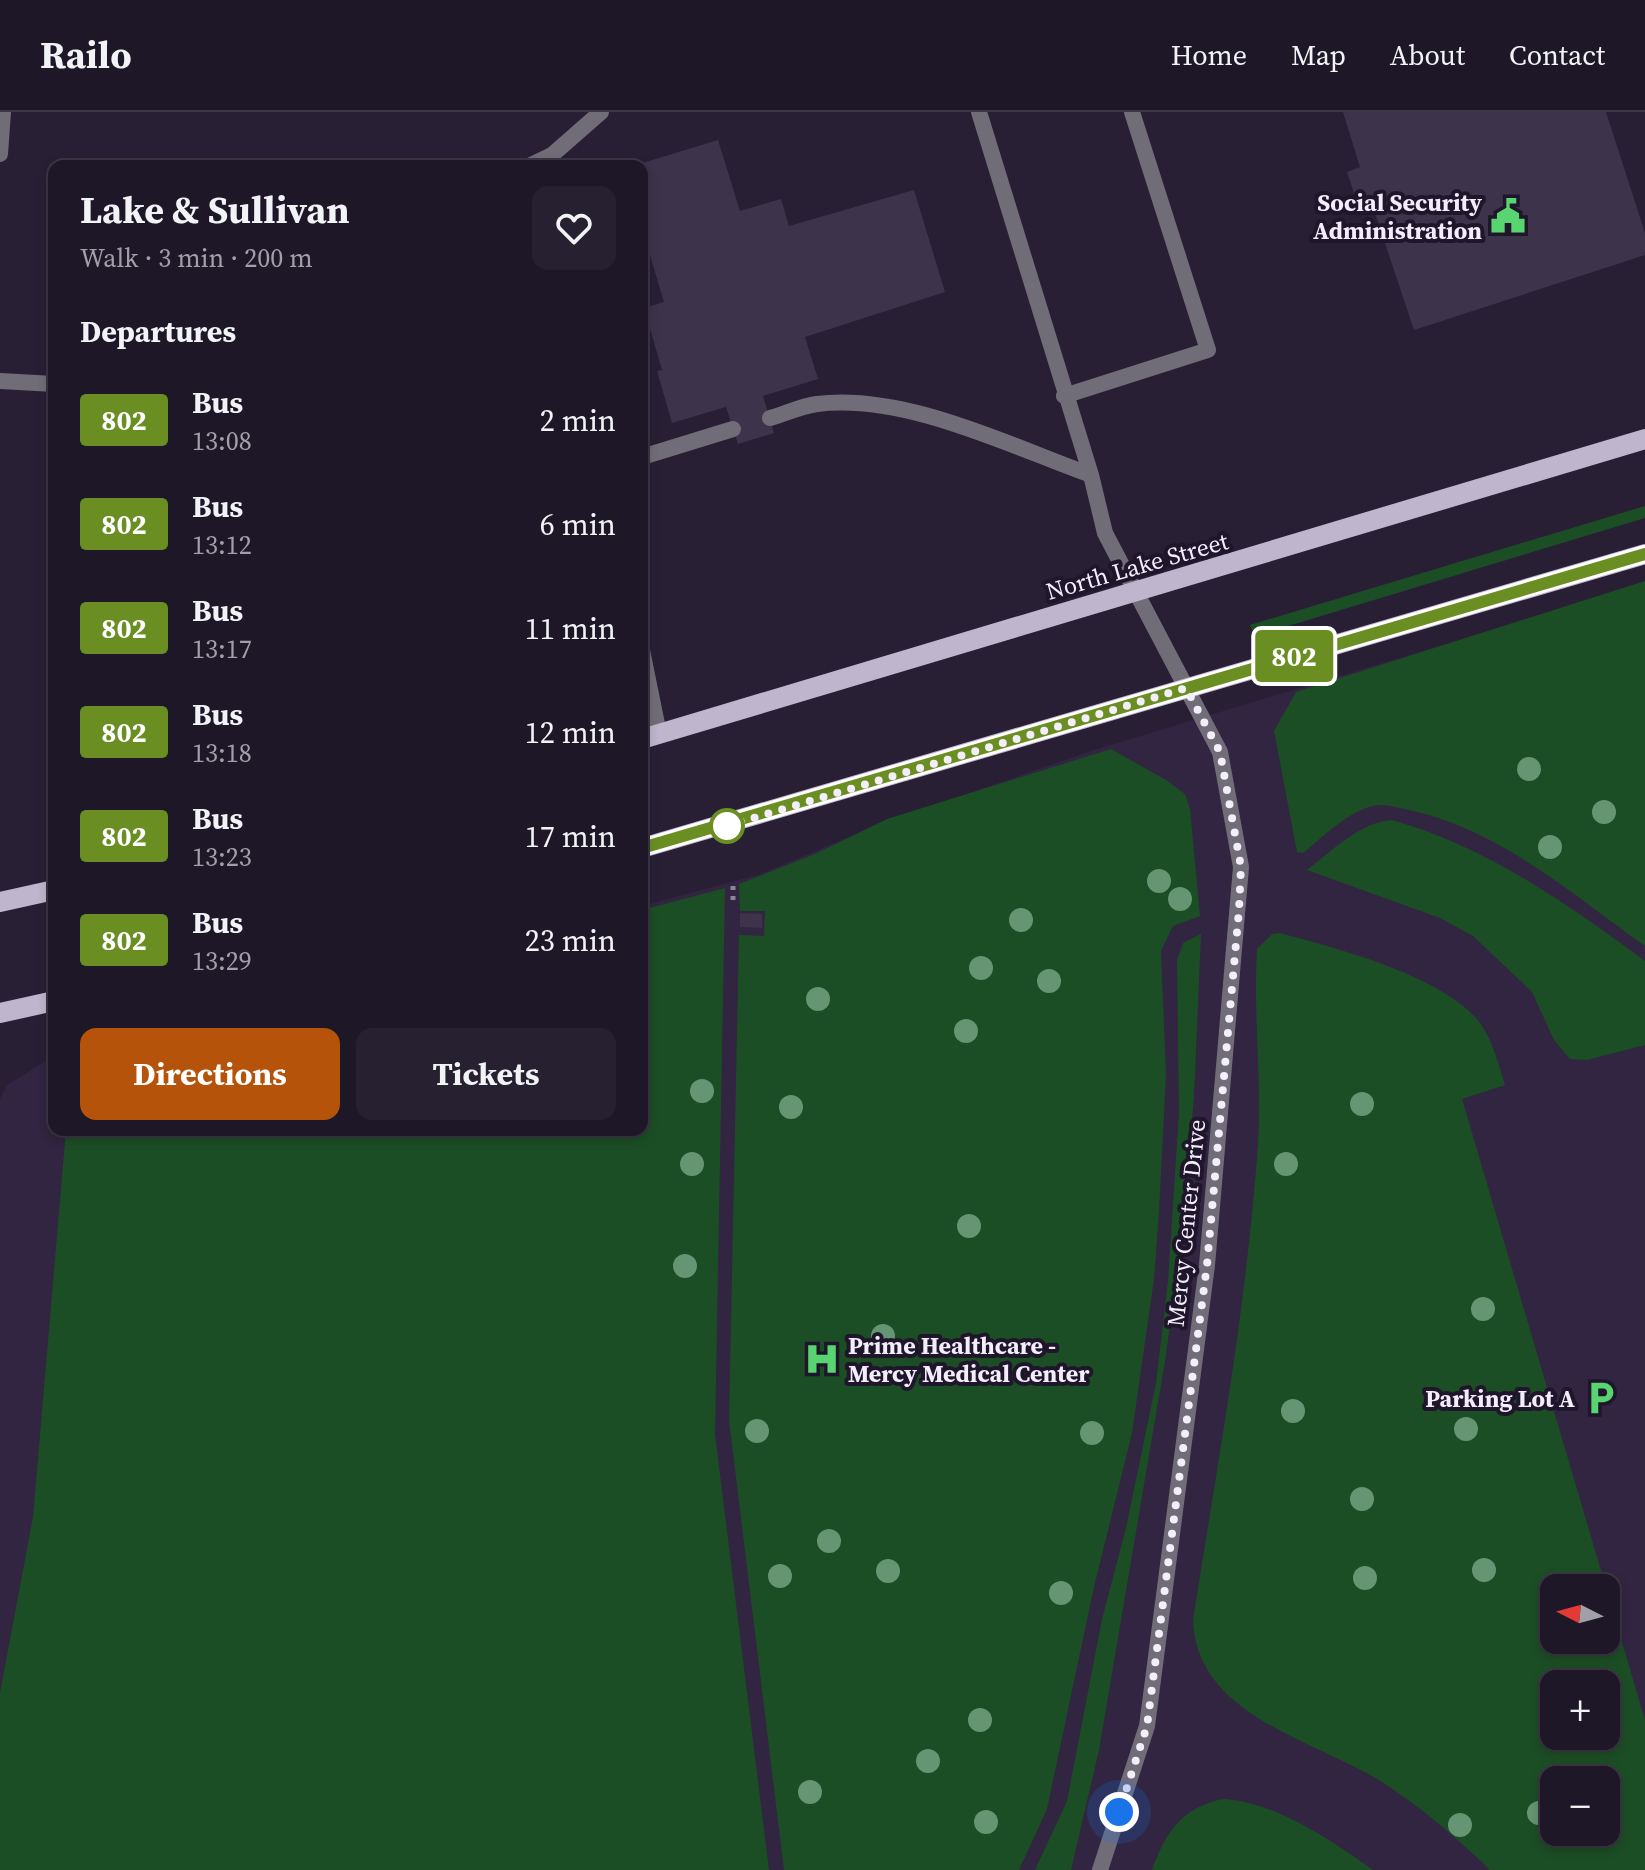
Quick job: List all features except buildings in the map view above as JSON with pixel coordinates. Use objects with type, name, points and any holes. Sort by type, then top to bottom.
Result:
[{"type":"main road","name":"North Lake Street","points":[[650,737],[1137,594],[1645,439]]},
{"type":"main road","points":[[648,846],[1645,554]]},
{"type":"main road","points":[[0,902],[48,891]]},
{"type":"main road","points":[[0,1013],[48,1002]]},
{"type":"street","points":[[0,154],[3,112]]},
{"type":"street","points":[[542,160],[552,155],[601,112]]},
{"type":"street","name":"Mercy Center Drive","points":[[979,112],[1064,396],[1091,475],[1105,533],[1220,752],[1241,867],[1207,1265],[1147,1726],[1100,1870]]},
{"type":"street","points":[[1064,396],[1208,350],[1132,112]]},
{"type":"street","points":[[0,381],[48,384]]},
{"type":"street","points":[[770,418],[817,404],[878,405],[937,419],[1091,475]]},
{"type":"street","points":[[648,455],[733,429]]},
{"type":"street","points":[[648,715],[650,737]]},
{"type":"path","points":[[733,885],[733,900]]},
{"type":"shaded area","name":"Prime Healthcare - Mercy Medical Center","points":[[1645,584],[1645,1870],[0,1870],[0,1099],[7,1085],[48,1060],[48,1136],[648,1136],[648,904],[761,874],[882,823],[1094,750]]},
{"type":"green space","points":[[1645,506],[1645,518],[1255,636],[1250,625]]},
{"type":"green space","points":[[1645,581],[1645,946],[1562,885],[1504,848],[1442,819],[1409,810],[1382,805],[1363,809],[1303,853],[1297,852],[1274,731],[1296,692]]},
{"type":"green space","points":[[1111,749],[1185,794],[1190,809],[1200,916],[1173,926],[1161,951],[1166,1075],[1154,1279],[1132,1433],[1094,1587],[1047,1809],[1019,1870],[784,1870],[729,1420],[739,935],[764,936],[765,911],[740,911],[739,884],[815,854],[887,819]]},
{"type":"green space","points":[[1392,820],[1427,831],[1493,861],[1586,918],[1645,961],[1645,1045],[1587,1060],[1570,1059],[1554,1040],[1532,992],[1473,936],[1440,918],[1307,870],[1358,832]]},
{"type":"green space","points":[[725,888],[715,1434],[769,1870],[0,1870],[0,1693],[33,1517],[65,1136],[648,1136],[648,908]]},
{"type":"green space","points":[[1280,933],[1356,955],[1411,976],[1458,1002],[1476,1018],[1494,1050],[1505,1085],[1462,1099],[1602,1574],[1540,1574],[1540,1654],[1620,1654],[1620,1635],[1645,1720],[1645,1870],[1490,1870],[1438,1823],[1382,1782],[1294,1738],[1236,1702],[1214,1680],[1199,1653],[1193,1620],[1231,1382],[1247,1263],[1258,1143],[1257,949],[1272,934]]},
{"type":"green space","points":[[1201,934],[1194,1096],[1183,1225],[1166,1355],[1099,1750],[1071,1870],[1035,1870],[1067,1801],[1102,1619],[1126,1528],[1156,1383],[1168,1281],[1179,1113],[1177,960],[1183,943]]},
{"type":"green space","points":[[1223,1799],[1263,1807],[1283,1815],[1321,1835],[1373,1870],[1152,1870],[1163,1844],[1186,1815]]},
{"type":"bus line","name":"802","points":[[648,846],[1645,554]]},
{"type":"place","name":"Social Security Administration","points":[[1508,216]]},
{"type":"place","name":"Prime Healthcare - Mercy Medical Center","points":[[822,1359]]},
{"type":"place","name":"Parking Lot A","points":[[1601,1398]]},
{"type":"route","points":[[727,826],[1186,688],[1220,752],[1241,867],[1207,1265],[1147,1726],[1119,1812]]}]
